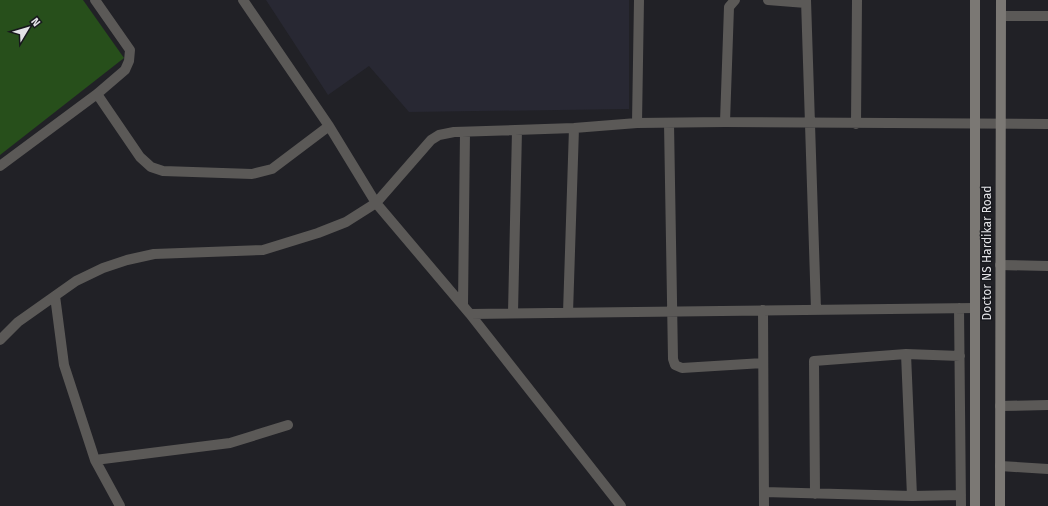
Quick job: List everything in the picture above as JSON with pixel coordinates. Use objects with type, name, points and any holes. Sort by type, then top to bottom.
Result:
[{"type":"street","points":[[0,166],[97,94],[125,70],[130,61],[130,50],[95,0]]},
{"type":"street","points":[[243,0],[329,126],[376,202],[470,314],[621,506]]},
{"type":"street","points":[[638,123],[639,0]]},
{"type":"street","points":[[725,122],[729,7],[732,1],[735,0]]},
{"type":"street","points":[[768,0],[806,2],[816,310]]},
{"type":"street","points":[[856,124],[857,0]]},
{"type":"street","name":"Doctor NS Hardikar Road","points":[[975,0],[975,506]]},
{"type":"street","name":"Doctor NS Hardikar Road","points":[[1000,506],[1001,0]]},
{"type":"street","points":[[1001,16],[1048,16]]},
{"type":"street","points":[[97,94],[140,157],[151,167],[163,170],[252,174],[262,172],[272,169],[329,126]]},
{"type":"street","points":[[0,340],[18,322],[54,296],[76,281],[103,268],[127,260],[154,254],[263,250],[318,233],[346,222],[376,202],[431,140],[439,135],[454,132],[574,128],[638,123],[725,122],[810,124],[1048,124]]},
{"type":"street","points":[[669,123],[673,359],[679,368],[763,363]]},
{"type":"street","points":[[568,312],[574,128]]},
{"type":"street","points":[[513,313],[517,130]]},
{"type":"street","points":[[462,305],[465,132]]},
{"type":"street","points":[[1000,265],[1048,266]]},
{"type":"street","points":[[54,296],[64,365],[95,460],[120,506]]},
{"type":"street","points":[[959,308],[961,506]]},
{"type":"street","points":[[470,314],[975,308]]},
{"type":"street","points":[[763,310],[764,506]]},
{"type":"street","points":[[815,494],[814,361],[906,354],[960,356]]},
{"type":"street","points":[[906,354],[912,496]]},
{"type":"street","points":[[1000,406],[1048,405]]},
{"type":"street","points":[[95,460],[230,443],[288,425]]},
{"type":"street","points":[[1000,466],[1048,469]]},
{"type":"street","points":[[764,492],[912,496],[961,495]]},
{"type":"shaded area","points":[[266,0],[629,0],[629,109],[409,112],[369,66],[328,95]]},
{"type":"green space","points":[[0,0],[83,0],[124,58],[0,155]]}]
